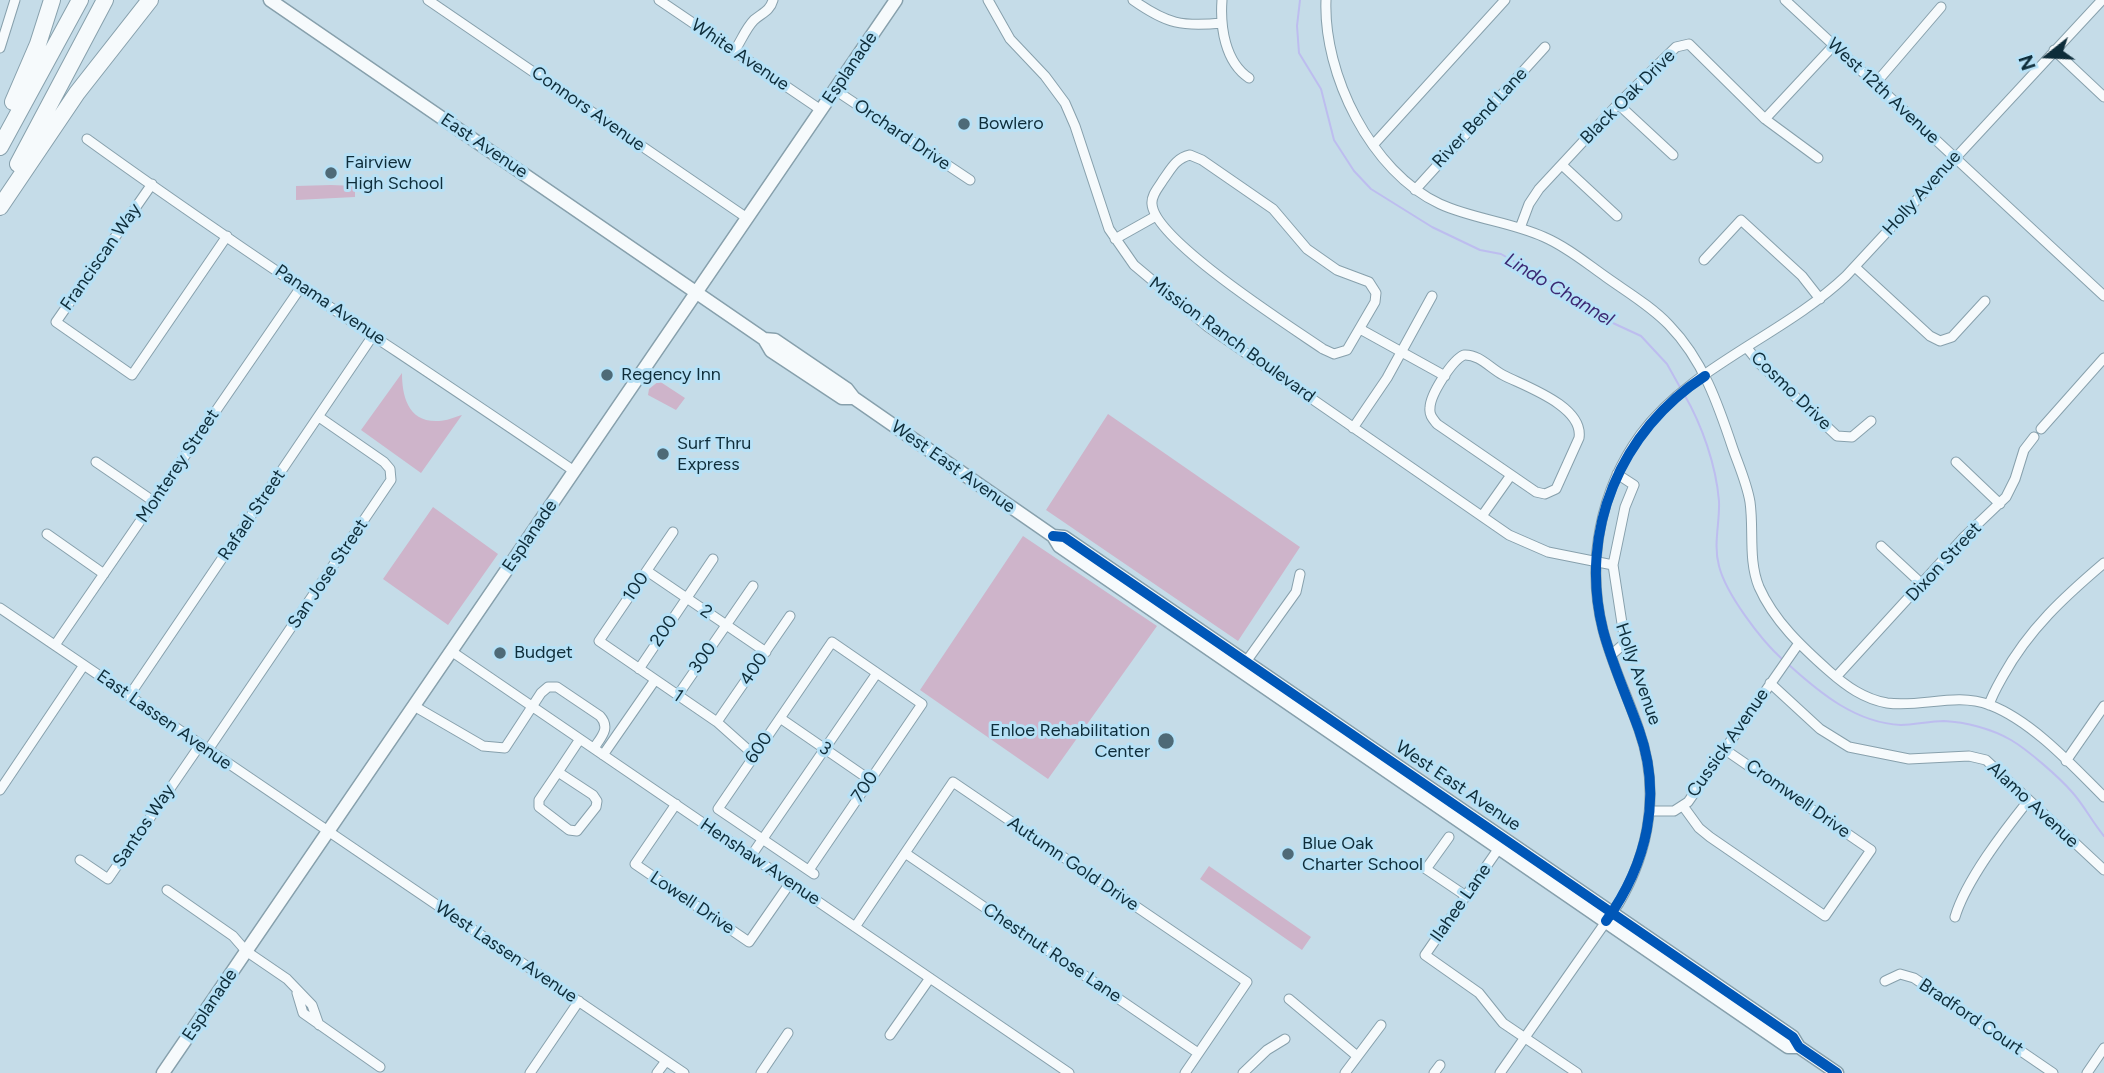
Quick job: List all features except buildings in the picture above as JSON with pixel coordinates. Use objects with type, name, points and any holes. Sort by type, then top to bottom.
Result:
[{"type":"highway","points":[[0,131],[22,85],[52,0]]},
{"type":"highway","points":[[0,147],[80,0]]},
{"type":"highway","points":[[0,197],[105,0]]},
{"type":"highway","points":[[0,207],[77,93],[150,0]]},
{"type":"main road","name":"East Avenue","points":[[270,0],[289,5],[696,293]]},
{"type":"main road","name":"Esplanade","points":[[163,1073],[896,0]]},
{"type":"main road","name":"West East Avenue","points":[[696,293],[764,339],[775,340],[847,389],[854,398],[1053,536],[1059,546],[1243,666],[1609,917]]},
{"type":"main road","name":"West East Avenue","points":[[1243,666],[1499,848],[1793,1037],[1799,1047],[1837,1073]]},
{"type":"street","points":[[0,48],[15,0]]},
{"type":"street","name":"Connors Avenue","points":[[428,0],[747,218]]},
{"type":"street","name":"White Avenue","points":[[659,0],[821,110]]},
{"type":"street","points":[[735,50],[753,21],[764,14],[773,4],[773,0]]},
{"type":"street","name":"Mission Ranch Boulevard","points":[[988,0],[1010,39],[1045,76],[1065,103],[1105,218],[1115,239],[1139,270],[1198,319],[1509,535],[1556,555],[1613,565]]},
{"type":"street","points":[[1133,0],[1173,23],[1222,23]]},
{"type":"street","points":[[1222,0],[1222,23],[1232,61],[1239,71],[1249,78]]},
{"type":"street","points":[[1325,0],[1327,33],[1339,81],[1353,114],[1396,172],[1415,190],[1447,207],[1520,228],[1559,244],[1655,312],[1684,342],[1716,399],[1748,495],[1753,562],[1758,584],[1796,646],[1858,693],[1884,702],[1948,699],[1989,705],[2023,724],[2104,797]]},
{"type":"street","points":[[1374,144],[1505,0]]},
{"type":"street","name":"West 12th Avenue","points":[[1785,0],[2104,296]]},
{"type":"street","name":"Holly Avenue","points":[[1651,811],[1648,765],[1643,740],[1611,655],[1599,611],[1596,562],[1602,516],[1617,474],[1635,443],[1657,415],[1679,394],[1819,299],[1855,267],[2102,0]]},
{"type":"street","points":[[1875,84],[1941,7]]},
{"type":"street","name":"Black Oak Drive","points":[[1520,228],[1532,198],[1618,104],[1676,47],[1689,44],[1765,119],[1818,158]]},
{"type":"street","points":[[1765,119],[1833,46]]},
{"type":"street","name":"River Bend Lane","points":[[1415,190],[1545,47]]},
{"type":"street","points":[[2054,50],[2104,97]]},
{"type":"street","name":"Orchard Drive","points":[[835,90],[970,180]]},
{"type":"street","points":[[1618,104],[1673,155]]},
{"type":"street","name":"Panama Avenue","points":[[87,139],[574,471]]},
{"type":"street","points":[[1182,157],[1198,157],[1273,209],[1307,249],[1337,270],[1360,278],[1372,286],[1376,293],[1375,302],[1347,350],[1338,354],[1327,352],[1236,289],[1177,241],[1156,216],[1152,207],[1153,196],[1171,169],[1182,157]]},
{"type":"street","points":[[1562,165],[1617,216]]},
{"type":"street","name":"Franciscan Way","points":[[152,184],[57,322],[132,375],[228,236]]},
{"type":"street","points":[[1115,239],[1156,216]]},
{"type":"street","points":[[1704,260],[1741,219],[1802,275],[1819,299]]},
{"type":"street","points":[[1855,267],[1930,336],[1940,341],[1952,337],[1984,301]]},
{"type":"street","name":"Monterey Street","points":[[55,645],[302,287]]},
{"type":"street","points":[[1353,428],[1382,386],[1432,296]]},
{"type":"street","points":[[1360,329],[1445,376]]},
{"type":"street","name":"Rafael Street","points":[[129,696],[374,334]]},
{"type":"street","name":"Cosmo Drive","points":[[1747,348],[1760,364],[1837,436],[1852,437],[1871,421]]},
{"type":"street","points":[[1472,355],[1501,374],[1545,394],[1577,422],[1580,429],[1579,438],[1556,489],[1545,494],[1536,492],[1437,424],[1432,418],[1431,402],[1445,376],[1456,359],[1472,355]]},
{"type":"street","name":"Dixon Street","points":[[1836,677],[1923,585],[1964,537],[2000,504],[2012,486],[2024,450],[2104,358]]},
{"type":"street","name":"San Jose Street","points":[[204,748],[391,480],[390,469],[384,462],[319,417]]},
{"type":"street","points":[[96,462],[153,502]]},
{"type":"street","points":[[1956,462],[2000,504]]},
{"type":"street","points":[[1611,655],[1625,643],[1613,565],[1625,507],[1634,485],[1617,474]]},
{"type":"street","points":[[1482,516],[1511,475]]},
{"type":"street","name":"100","points":[[599,641],[673,533]]},
{"type":"street","points":[[47,534],[104,574]]},
{"type":"street","points":[[1881,546],[1923,585]]},
{"type":"street","name":"200","points":[[639,669],[713,559]]},
{"type":"street","points":[[1989,705],[2012,660],[2033,629],[2104,563]]},
{"type":"street","name":"2","points":[[647,571],[765,652]]},
{"type":"street","points":[[1243,666],[1296,592],[1300,574]]},
{"type":"street","name":"300","points":[[678,695],[753,586]]},
{"type":"street","name":"East Lassen Avenue","points":[[0,608],[327,832]]},
{"type":"street","name":"400","points":[[717,722],[790,616]]},
{"type":"street","name":"1","points":[[599,641],[717,722],[754,755]]},
{"type":"street","name":"600","points":[[811,872],[718,809],[832,642],[877,673]]},
{"type":"street","name":"Cussick Avenue","points":[[1651,811],[1670,812],[1683,806],[1796,646]]},
{"type":"street","name":"Henshaw Avenue","points":[[451,651],[1069,1073]]},
{"type":"street","points":[[0,790],[84,665]]},
{"type":"street","points":[[751,856],[877,673]]},
{"type":"street","name":"700","points":[[811,872],[922,704],[877,673]]},
{"type":"street","points":[[603,755],[655,680]]},
{"type":"street","name":"Alamo Avenue","points":[[1770,683],[1840,744],[1909,759],[1969,756],[1981,758],[1993,766],[2104,870]]},
{"type":"street","points":[[414,706],[483,746],[505,748],[545,689],[557,687],[600,716],[604,722],[605,729],[594,748]]},
{"type":"street","points":[[2066,761],[2104,706]]},
{"type":"street","name":"3","points":[[779,719],[870,780]]},
{"type":"street","points":[[558,772],[593,795],[597,801],[596,807],[578,831],[569,830],[538,807],[539,800],[580,739]]},
{"type":"street","name":"Santos Way","points":[[80,860],[108,879],[204,748]]},
{"type":"street","name":"Cromwell Drive","points":[[1683,806],[1710,838],[1825,916],[1871,850],[1724,749]]},
{"type":"street","name":"Autumn Gold Drive","points":[[855,927],[953,782],[1247,982],[1185,1073]]},
{"type":"street","points":[[1955,917],[1962,897],[2028,801]]},
{"type":"street","name":"Lowell Drive","points":[[676,804],[635,864],[657,880],[749,942],[790,883]]},
{"type":"street","points":[[1500,1073],[1609,917],[1639,863],[1651,811]]},
{"type":"street","name":"West Lassen Avenue","points":[[327,832],[684,1073]]},
{"type":"street","points":[[1448,837],[1426,869],[1466,896]]},
{"type":"street","name":"Ilahee Lane","points":[[1499,848],[1425,955],[1473,988],[1498,1020],[1524,1037]]},
{"type":"street","name":"Chestnut Rose Lane","points":[[905,853],[1198,1053]]},
{"type":"street","points":[[167,890],[233,936],[247,951],[287,979],[319,1025],[380,1067]]},
{"type":"street","name":"Bradford Court","points":[[1885,981],[1900,974],[1914,978],[2053,1073]]},
{"type":"street","points":[[890,1035],[930,978]]},
{"type":"street","points":[[1289,999],[1357,1056]]},
{"type":"street","points":[[530,1073],[579,1001]]},
{"type":"street","points":[[1345,1073],[1381,1025]]},
{"type":"street","points":[[761,1073],[788,1033]]},
{"type":"street","points":[[1524,1037],[1577,1073]]},
{"type":"street","points":[[1243,1073],[1267,1050],[1285,1039]]},
{"type":"street","points":[[2087,1073],[2104,1048]]},
{"type":"street","points":[[657,1073],[666,1061]]},
{"type":"shaded area","points":[[296,186],[355,186],[355,197],[296,200]]},
{"type":"shaded area","points":[[402,373],[406,399],[420,418],[439,421],[462,415],[421,473],[361,430]]},
{"type":"shaded area","points":[[659,381],[685,398],[676,410],[648,395],[649,389]]},
{"type":"shaded area","points":[[1108,414],[1300,547],[1238,641],[1046,510]]},
{"type":"shaded area","points":[[433,507],[498,554],[448,625],[383,579]]},
{"type":"shaded area","points":[[1023,536],[1157,626],[1048,779],[920,690]]},
{"type":"shaded area","points":[[1209,866],[1311,937],[1302,950],[1200,879]]},
{"type":"waterway","name":"Lindo Channel","points":[[1300,0],[1297,26],[1299,53],[1321,89],[1334,140],[1354,171],[1371,189],[1432,227],[1480,250],[1501,254],[1562,288],[1587,311],[1641,336],[1667,364],[1681,389]]},
{"type":"waterway","name":"Lindo Channel","points":[[1684,394],[1697,419],[1715,473],[1719,501],[1717,550],[1723,577],[1745,616],[1782,659]]},
{"type":"waterway","name":"Lindo Channel","points":[[1789,665],[1826,696],[1869,719],[1901,725],[1938,721],[1961,723],[2004,736],[2034,757],[2066,786],[2104,836]]},
{"type":"cycle path","points":[[1606,921],[1632,877],[1641,853],[1650,805],[1650,780],[1639,730],[1603,630],[1597,593],[1597,556],[1602,520],[1613,486],[1629,454],[1650,425],[1675,398],[1705,376]]},
{"type":"cycle path","points":[[1053,536],[1064,537],[1793,1037],[1799,1047],[1837,1073]]},
{"type":"place","name":"Bowlero","points":[[964,124]]},
{"type":"place","name":"Fairview High School","points":[[331,173]]},
{"type":"place","name":"Regency Inn","points":[[607,375]]},
{"type":"place","name":"Surf Thru Express","points":[[663,454]]},
{"type":"place","name":"Budget","points":[[500,653]]},
{"type":"place","name":"Enloe Rehabilitation Center","points":[[1166,741]]},
{"type":"place","name":"Blue Oak Charter School","points":[[1288,854]]}]
